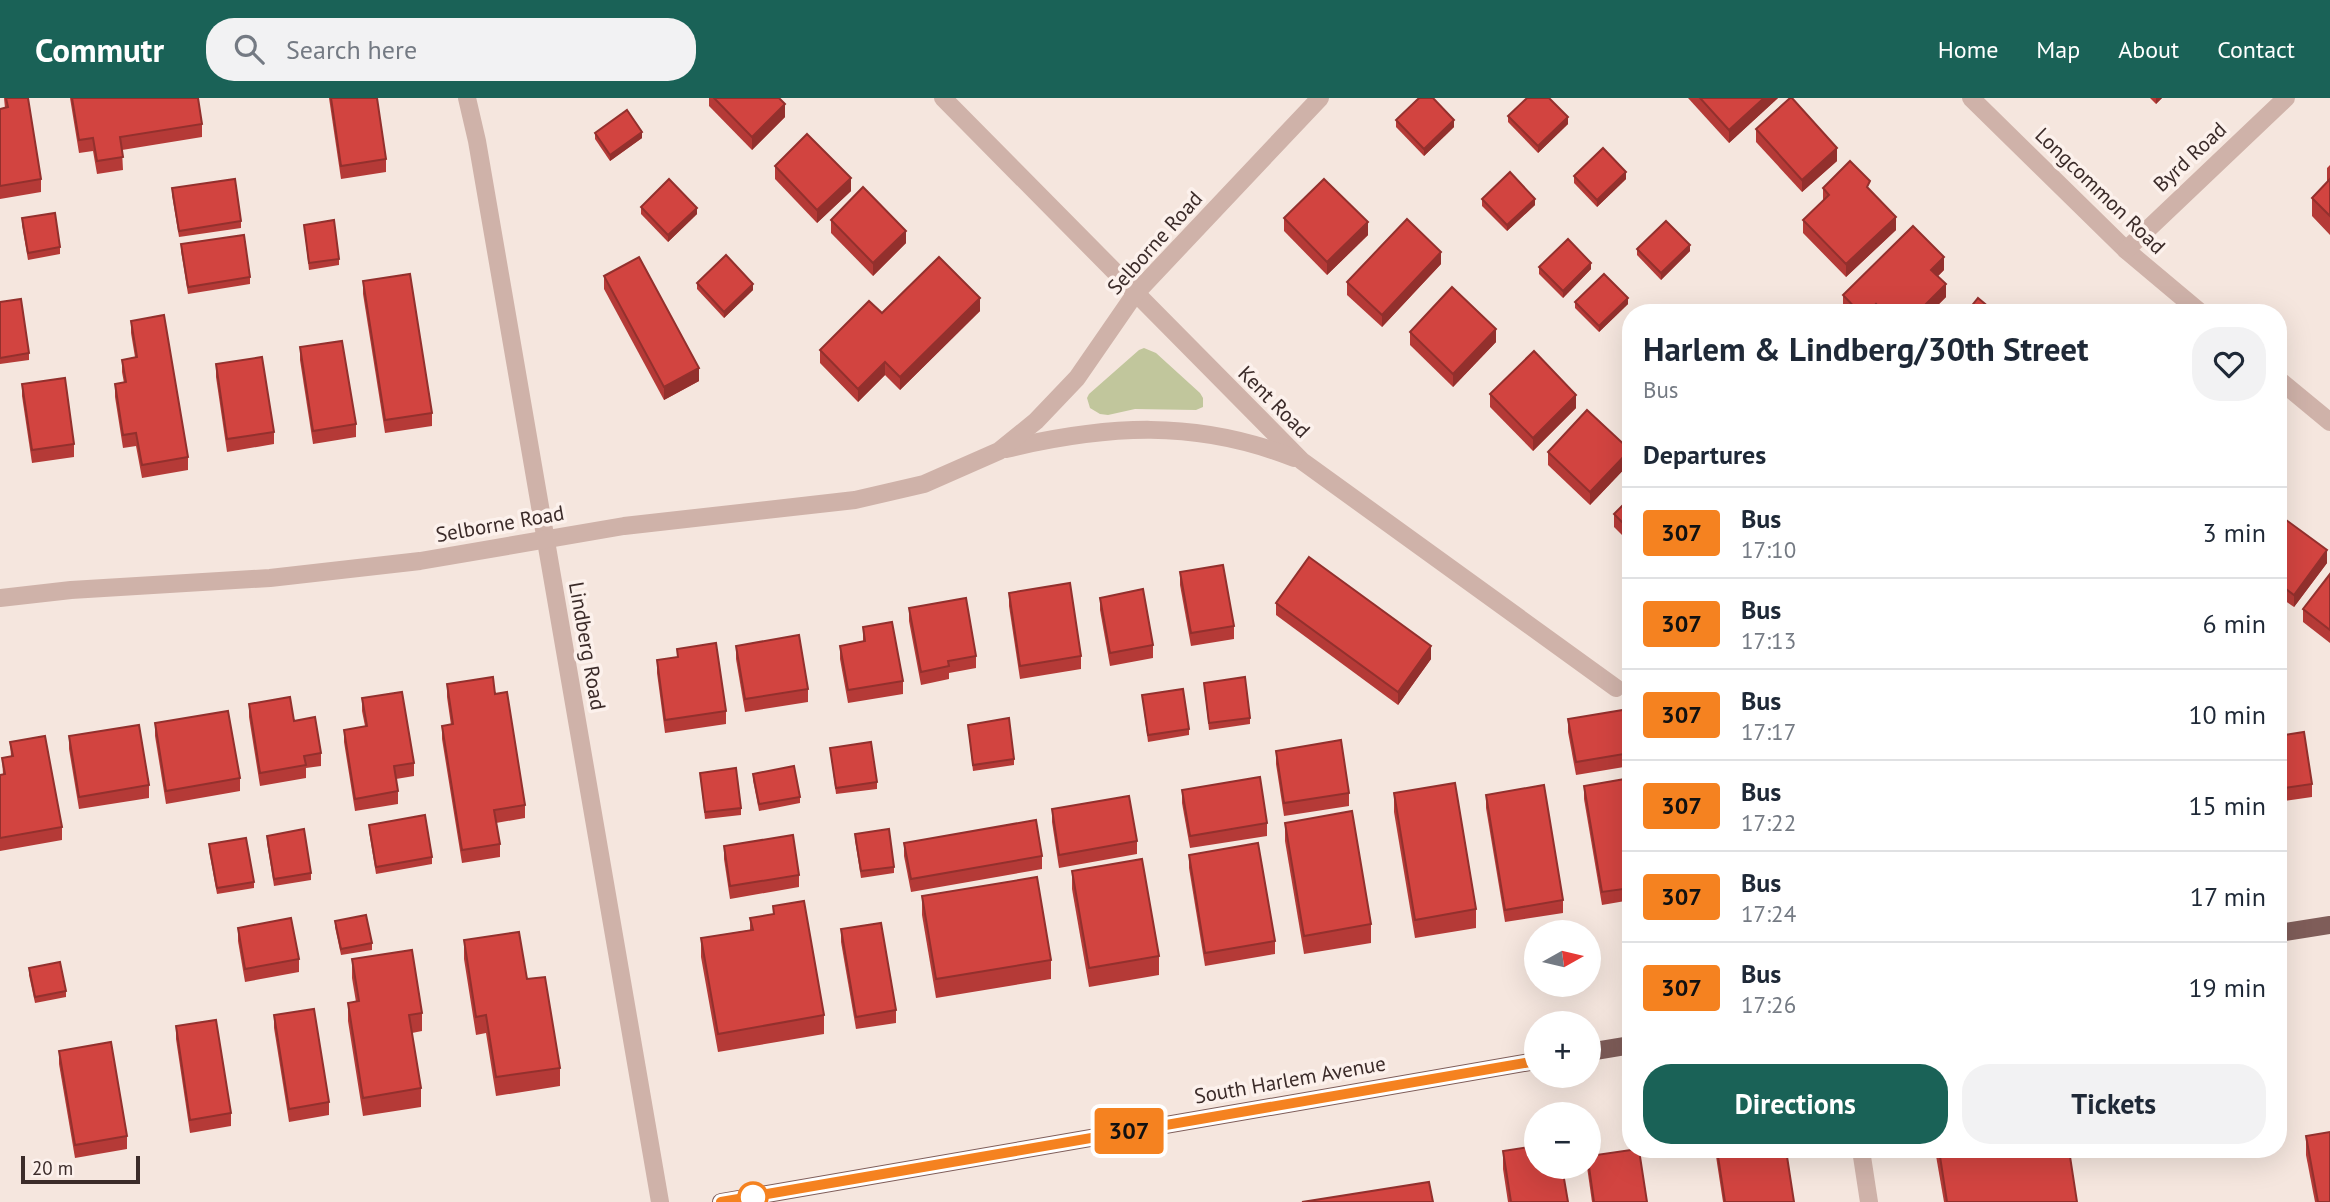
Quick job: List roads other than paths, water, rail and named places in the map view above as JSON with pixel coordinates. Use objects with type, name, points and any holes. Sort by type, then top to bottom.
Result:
[{"type":"main road","points":[[2287,932],[2330,925]]},
{"type":"main road","points":[[1601,1050],[1622,1046]]},
{"type":"main road","name":"South Harlem Avenue","points":[[721,1202],[1524,1063]]},
{"type":"street","name":"Lindberg Road","points":[[467,98],[479,154],[660,1202]]},
{"type":"street","name":"Kent Road","points":[[943,98],[1302,461],[1616,688]]},
{"type":"street","name":"Selborne Road","points":[[999,451],[1036,421],[1077,378],[1135,294],[1320,98]]},
{"type":"street","name":"Longcommon Road","points":[[1970,98],[2126,250],[2190,304]]},
{"type":"street","name":"Byrd Road","points":[[2126,250],[2286,98]]},
{"type":"street","points":[[2287,386],[2330,422]]},
{"type":"street","name":"Selborne Road","points":[[0,598],[71,590],[270,578],[420,561],[624,526],[855,500],[924,484],[999,451],[1081,433],[1175,429],[1257,443],[1302,461]]},
{"type":"street","points":[[1862,1158],[1869,1202]]}]
